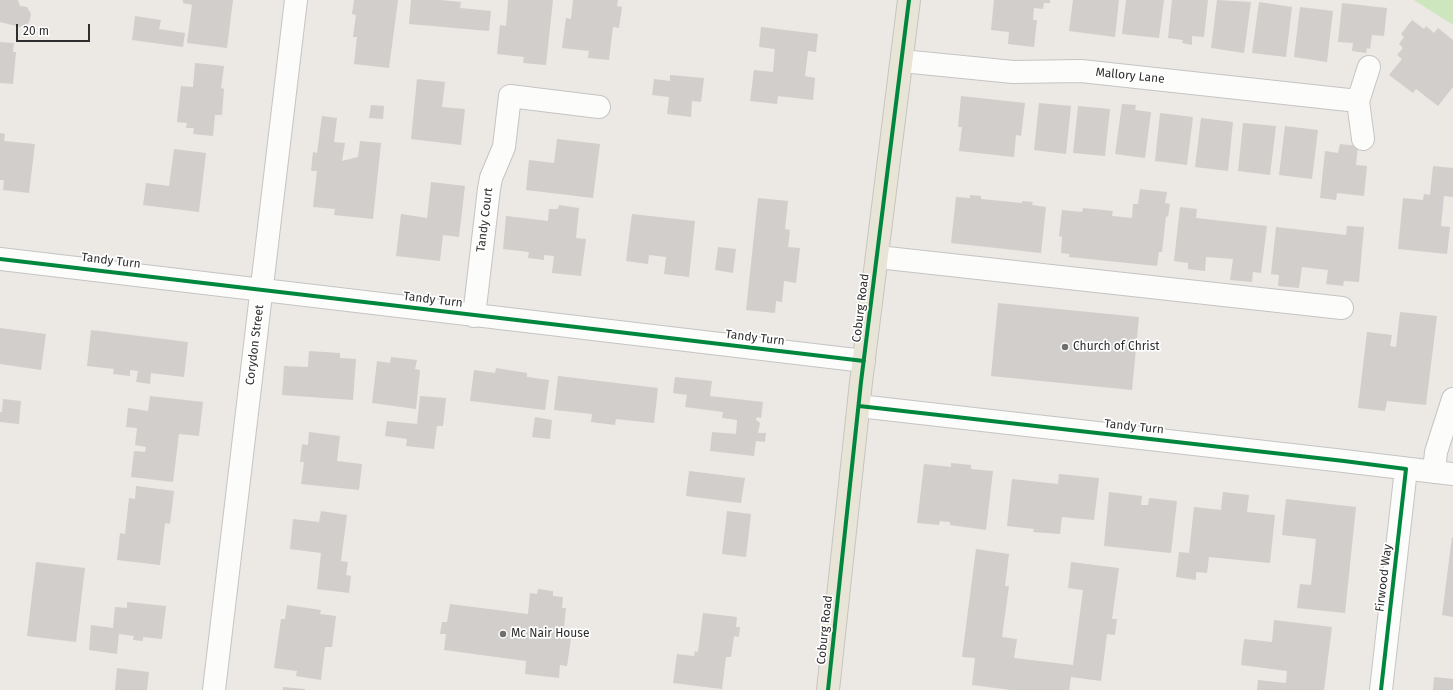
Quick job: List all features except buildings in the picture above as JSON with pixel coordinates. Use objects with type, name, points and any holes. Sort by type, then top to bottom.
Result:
[{"type":"main road","name":"Coburg Road","points":[[828,690],[864,361],[909,0]]},
{"type":"street","name":"Corydon Street","points":[[214,690],[296,0]]},
{"type":"street","name":"Mallory Lane","points":[[902,61],[1013,72],[1081,71],[1358,101]]},
{"type":"street","points":[[1363,139],[1358,101],[1369,67]]},
{"type":"street","name":"Tandy Court","points":[[474,316],[488,189],[504,147],[510,96],[599,108]]},
{"type":"street","points":[[878,257],[1342,308]]},
{"type":"street","name":"Tandy Turn","points":[[0,258],[474,316],[864,361]]},
{"type":"street","points":[[1443,473],[1436,452],[1453,399]]},
{"type":"street","name":"Tandy Turn","points":[[859,406],[1443,473]]},
{"type":"street","name":"Firwood Way","points":[[1380,690],[1406,469]]},
{"type":"green space","points":[[1414,0],[1453,0],[1453,25]]},
{"type":"cycle path","points":[[828,690],[861,382],[909,0]]},
{"type":"cycle path","points":[[0,259],[864,361]]},
{"type":"cycle path","points":[[859,406],[1406,469],[1381,690]]},
{"type":"place","name":"Church of Christ","points":[[1065,347]]},
{"type":"place","name":"Mc Nair House","points":[[503,634]]}]
